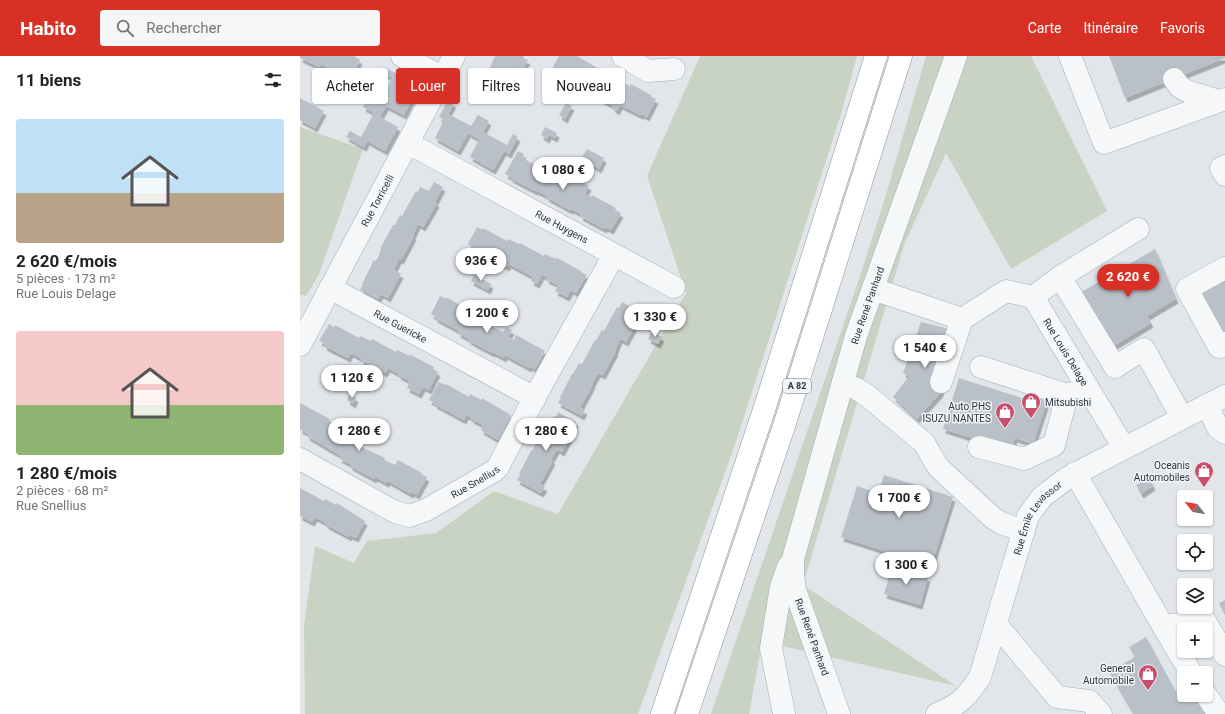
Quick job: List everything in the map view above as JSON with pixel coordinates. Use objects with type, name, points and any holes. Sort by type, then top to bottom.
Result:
[{"type":"highway","name":"A 82","points":[[662,714],[763,413],[876,56]]},
{"type":"highway","name":"A 82","points":[[687,714],[782,434],[842,248],[901,56]]},
{"type":"street","points":[[402,56],[424,68]]},
{"type":"street","name":"Rue Torricelli","points":[[447,68],[454,56]]},
{"type":"street","points":[[623,56],[648,71],[674,69]]},
{"type":"street","name":"Rue René Panhard","points":[[784,714],[772,648],[782,587],[787,569],[793,559],[856,336],[956,56]]},
{"type":"street","points":[[1070,56],[1104,143],[1222,100]]},
{"type":"street","points":[[1174,79],[1180,87],[1187,91],[1222,100]]},
{"type":"street","name":"Rue Torricelli","points":[[300,345],[428,104]]},
{"type":"street","name":"Rue Huygens","points":[[408,143],[674,287]]},
{"type":"street","points":[[1225,166],[1221,168],[1225,175]]},
{"type":"street","points":[[941,382],[962,319],[1006,291],[1033,297],[1060,278],[1138,229]]},
{"type":"street","name":"Rue Snellius","points":[[300,459],[395,512],[410,516],[426,510],[494,471],[498,467],[614,255]]},
{"type":"street","points":[[1225,268],[1187,289],[1218,346],[1225,343]]},
{"type":"street","points":[[1060,278],[1115,367],[1144,349],[1182,418]]},
{"type":"street","name":"Rue Guericke","points":[[330,288],[535,398]]},
{"type":"street","points":[[873,289],[962,319]]},
{"type":"street","name":"Rue Louis Delage","points":[[1033,297],[1124,448]]},
{"type":"street","points":[[981,367],[1067,395],[1088,388]]},
{"type":"street","points":[[843,383],[857,389],[868,397],[924,443],[938,467],[993,518],[1001,524],[1024,532]]},
{"type":"street","points":[[979,447],[1024,459],[1054,445],[1067,395]]},
{"type":"street","points":[[1216,401],[1218,428],[1225,432]]},
{"type":"street","name":"Rue Émile Levassor","points":[[937,714],[952,708],[969,694],[980,677],[1028,516],[1042,497],[1067,478],[1216,401]]},
{"type":"street","points":[[1075,474],[1187,666]]},
{"type":"street","name":"Rue René Panhard","points":[[793,559],[795,590],[840,714]]},
{"type":"street","points":[[1163,626],[1205,621],[1225,655]]},
{"type":"street","points":[[996,624],[1057,697],[1089,701],[1100,714]]},
{"type":"street","points":[[1211,702],[1219,714]]},
{"type":"green space","points":[[700,56],[857,56],[841,114],[736,442],[638,714],[305,714],[304,625],[315,546],[354,563],[367,541],[436,533],[494,491],[558,514],[686,293],[647,176]]},
{"type":"green space","points":[[926,56],[1031,56],[1107,211],[1011,269],[946,153],[904,245],[803,585],[956,686],[782,646],[762,643],[749,714],[711,714],[860,276],[885,198]]},
{"type":"green space","points":[[300,127],[363,149],[319,274],[306,296],[300,294]]},
{"type":"building","points":[[300,56],[355,56],[360,60],[356,68],[329,68],[321,64],[319,67],[300,58]]},
{"type":"building","points":[[495,56],[524,56],[523,58],[528,60],[523,68],[516,66],[515,68],[490,68]]},
{"type":"building","points":[[559,56],[577,56],[597,68],[555,68],[553,67]]},
{"type":"building","points":[[1109,56],[1225,56],[1225,58],[1125,98]]},
{"type":"building","points":[[388,69],[396,73],[396,104],[410,104],[404,115],[386,106],[380,117],[398,127],[385,151],[367,141],[364,147],[346,137],[350,131],[361,137],[374,113],[363,107],[364,104],[388,104],[388,86],[392,78],[388,76]]},
{"type":"building","points":[[625,83],[630,86],[631,84],[656,99],[647,117],[620,105],[617,111],[612,107],[613,106],[609,104],[625,104]]},
{"type":"building","points":[[300,98],[324,111],[315,128],[300,120]]},
{"type":"building","points":[[446,104],[453,104],[448,114],[471,126],[478,115],[489,121],[483,132],[507,145],[513,134],[518,137],[509,154],[504,151],[493,170],[470,157],[479,139],[468,133],[458,151],[435,138],[444,120],[439,117]]},
{"type":"building","points":[[565,104],[572,106],[565,119],[559,115]]},
{"type":"building","points":[[545,127],[557,133],[555,138],[549,135],[547,139],[541,135]]},
{"type":"building","points":[[587,149],[604,158],[599,169],[589,163],[590,161],[582,157]]},
{"type":"building","points":[[518,151],[524,154],[522,158],[534,164],[537,159],[549,165],[553,157],[558,160],[550,175],[568,183],[572,176],[589,186],[585,194],[591,197],[592,195],[616,208],[615,210],[621,213],[611,230],[605,227],[604,229],[580,216],[581,214],[571,209],[570,210],[505,174]]},
{"type":"building","points":[[434,182],[443,187],[435,202],[437,203],[423,227],[418,224],[413,235],[414,236],[401,260],[399,259],[394,270],[401,274],[388,298],[381,294],[378,299],[360,290],[393,225],[395,225],[400,215],[402,216],[416,191],[418,192],[420,187],[429,191]]},
{"type":"building","points":[[477,227],[483,230],[483,228],[507,241],[508,239],[519,244],[520,243],[544,256],[545,254],[556,259],[557,258],[587,275],[576,293],[571,290],[567,297],[555,291],[558,285],[546,279],[547,277],[542,275],[537,284],[531,281],[533,277],[509,264],[507,267],[472,249],[473,248],[468,244]]},
{"type":"building","points":[[1155,249],[1176,299],[1147,316],[1151,323],[1110,348],[1078,294]]},
{"type":"building","points":[[474,275],[491,284],[488,290],[471,281]]},
{"type":"building","points":[[1225,278],[1225,332],[1222,333],[1200,291]]},
{"type":"building","points":[[440,296],[446,299],[446,297],[481,317],[479,320],[503,332],[506,327],[512,330],[508,337],[514,340],[516,335],[545,351],[535,369],[530,366],[529,368],[505,355],[504,358],[493,352],[492,353],[468,340],[469,339],[458,333],[459,331],[435,318],[436,317],[431,314]]},
{"type":"building","points":[[622,302],[640,312],[637,317],[639,318],[626,342],[620,339],[616,351],[603,375],[598,373],[580,408],[585,410],[582,416],[558,403],[561,398],[560,397],[579,363],[582,364],[595,340],[596,341],[602,330],[604,331],[617,307],[619,308]]},
{"type":"building","points":[[921,322],[954,330],[941,392],[917,419],[893,397],[909,376],[903,373]]},
{"type":"building","points":[[329,324],[334,327],[335,325],[359,338],[360,336],[371,341],[372,339],[396,352],[398,350],[409,356],[409,354],[434,367],[433,369],[438,372],[429,390],[423,387],[419,394],[407,388],[410,381],[388,368],[385,373],[351,353],[348,358],[324,346],[325,344],[319,341]]},
{"type":"building","points":[[652,331],[662,337],[658,344],[648,339]]},
{"type":"building","points":[[959,378],[1028,400],[1030,395],[1047,401],[1033,444],[1015,438],[1011,450],[943,429]]},
{"type":"building","points":[[439,382],[445,385],[446,384],[469,397],[470,394],[482,400],[482,398],[511,415],[498,440],[481,430],[483,425],[471,419],[472,418],[466,415],[464,420],[429,400]]},
{"type":"building","points":[[350,394],[356,398],[353,404],[347,400]]},
{"type":"building","points":[[300,403],[330,419],[328,423],[340,429],[343,423],[355,429],[349,441],[385,458],[384,460],[395,465],[398,460],[422,473],[421,474],[427,477],[417,495],[412,492],[411,494],[388,481],[386,483],[375,477],[374,479],[350,466],[350,464],[339,458],[341,456],[307,436],[308,434],[300,429]]},
{"type":"building","points":[[558,412],[576,422],[575,428],[562,452],[557,449],[551,460],[553,460],[540,484],[545,487],[541,493],[517,480],[538,439],[542,441],[554,416],[556,417]]},
{"type":"building","points":[[884,475],[953,497],[931,566],[841,537],[857,486],[878,493]]},
{"type":"building","points":[[1149,478],[1153,486],[1141,494],[1136,485]]},
{"type":"building","points":[[300,488],[324,501],[325,499],[336,505],[337,503],[365,521],[356,538],[350,535],[349,537],[315,517],[312,522],[300,516]]},
{"type":"building","points":[[892,567],[928,577],[920,605],[884,594]]},
{"type":"building","points":[[1225,600],[1225,615],[1219,603]]},
{"type":"building","points":[[1146,637],[1177,692],[1177,702],[1201,702],[1210,714],[1133,714],[1109,672],[1135,657],[1129,647]]},
{"type":"place","name":"Mitsubishi","points":[[1031,419]]},
{"type":"place","name":"Auto PHS ISUZU NANTES","points":[[1005,429]]},
{"type":"place","name":"Oceanis Automobiles","points":[[1204,488]]},
{"type":"place","name":"General Automobile","points":[[1148,691]]}]
